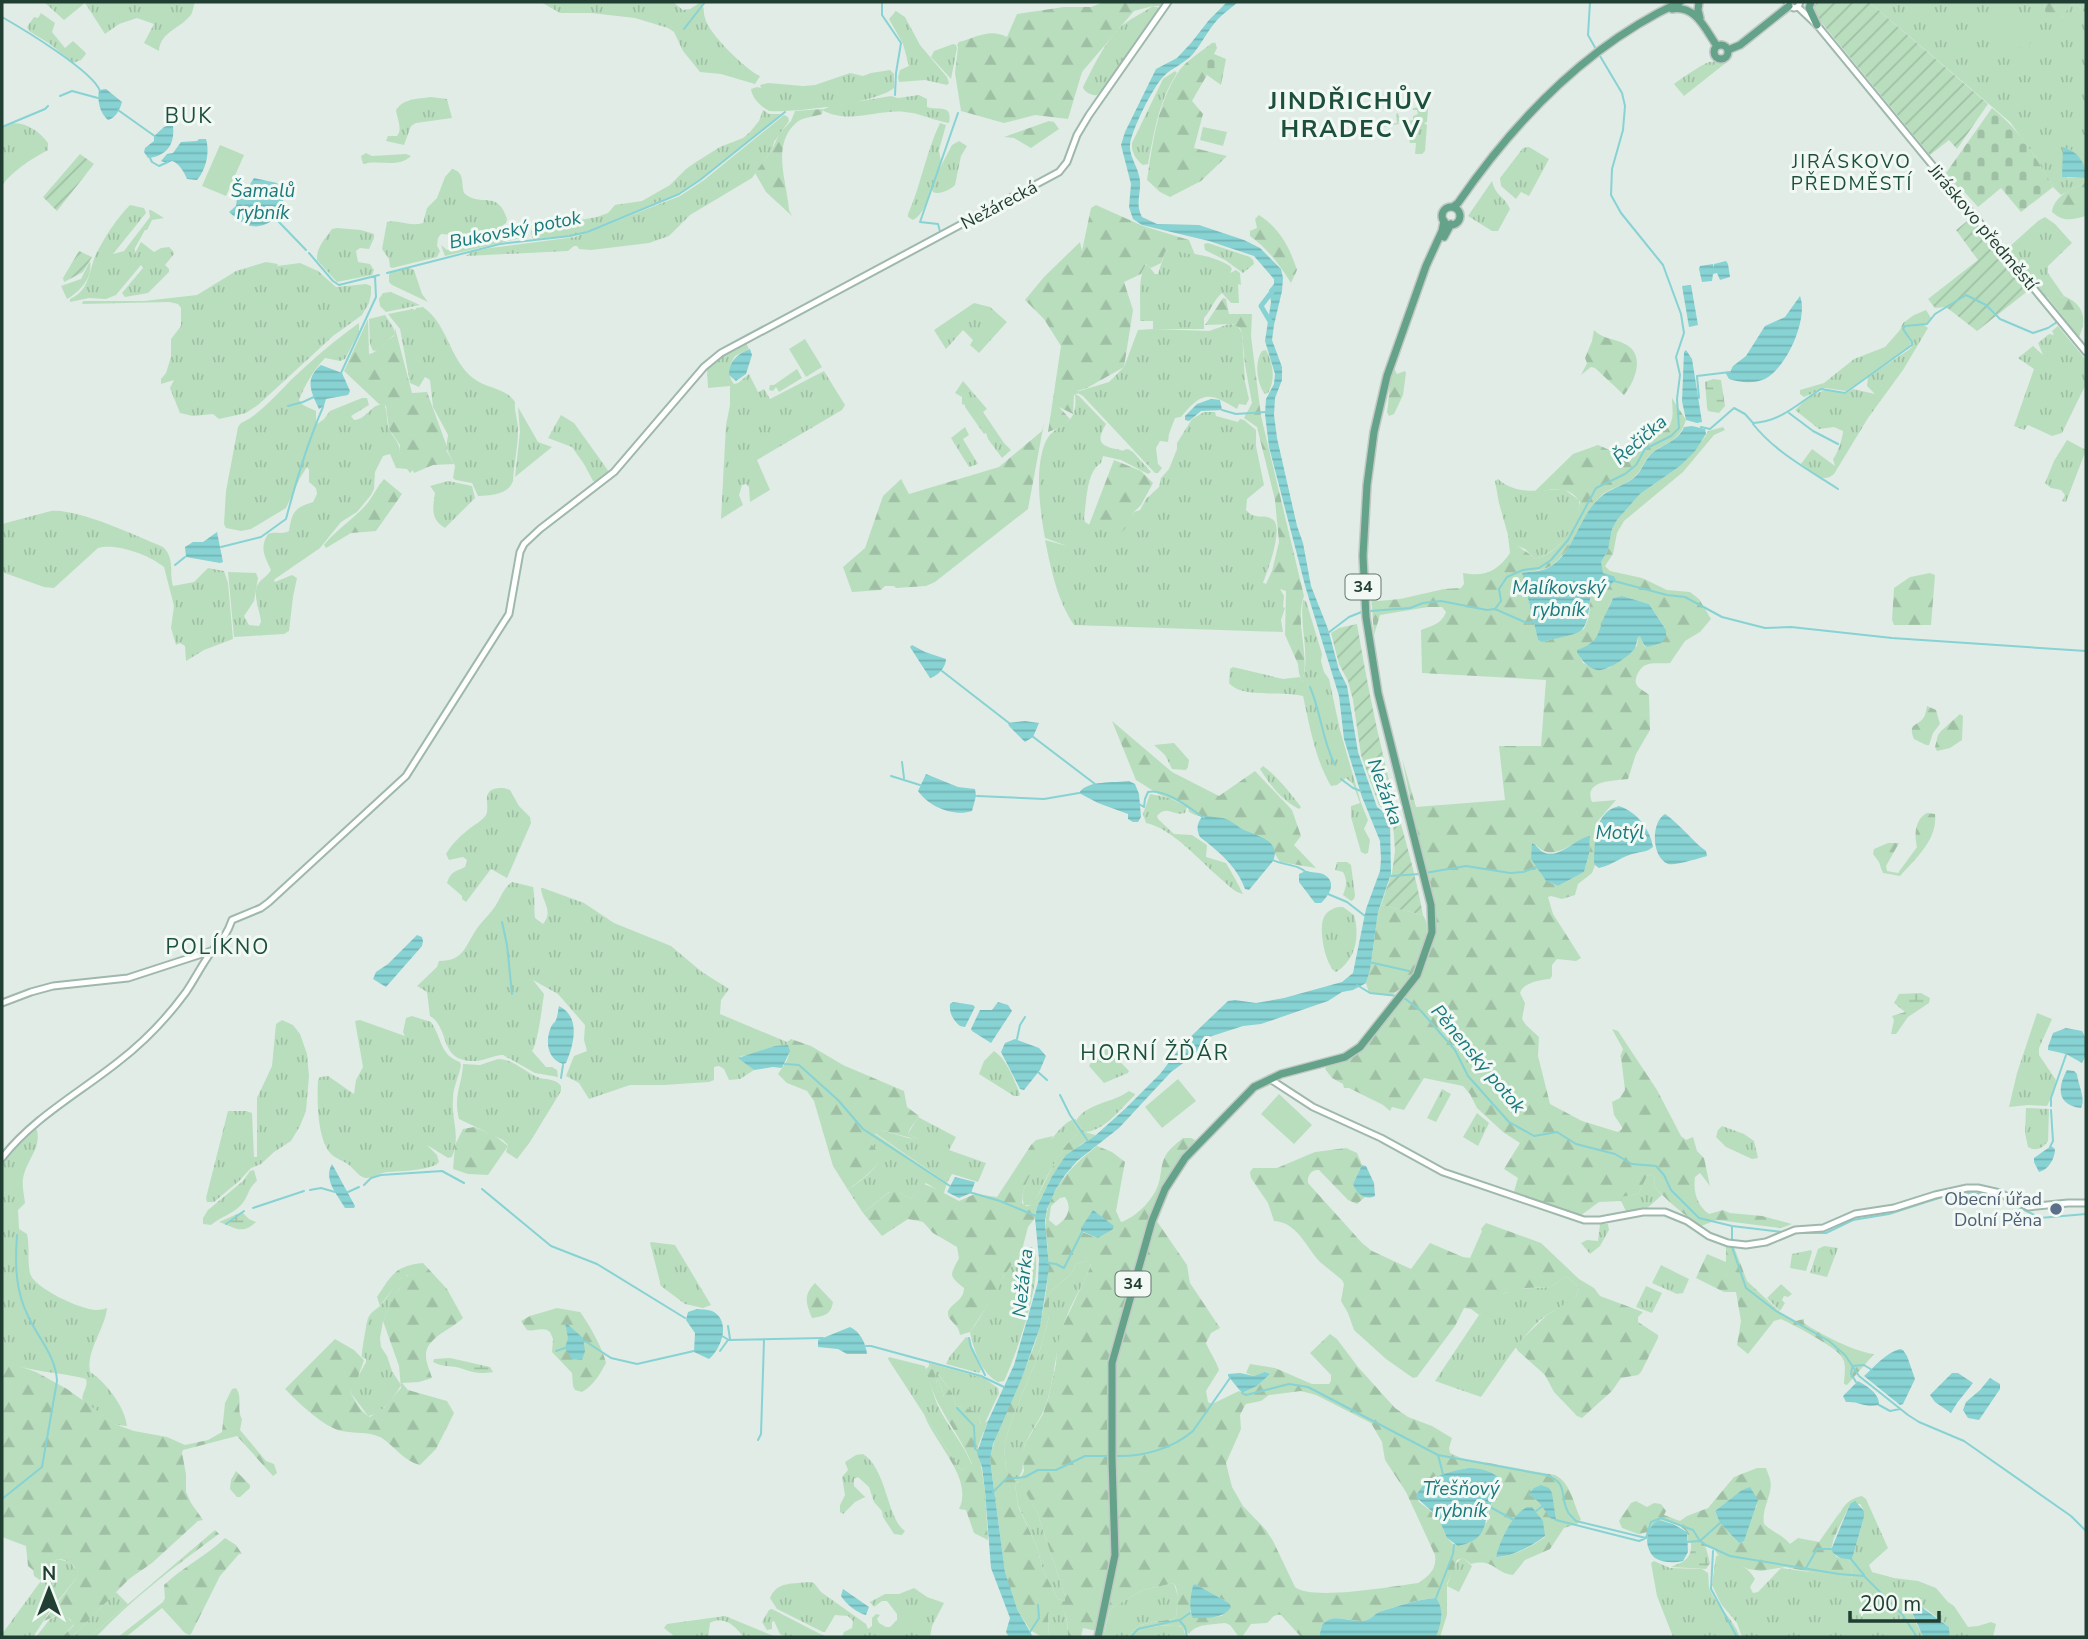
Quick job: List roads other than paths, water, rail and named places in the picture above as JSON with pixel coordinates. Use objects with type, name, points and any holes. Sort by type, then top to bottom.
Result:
[{"type":"main road","points":[[1482,173],[1462,205],[1458,221],[1448,222],[1443,217],[1444,211],[1453,207],[1538,102],[1594,53],[1680,2]]},
{"type":"main road","points":[[1699,2],[1701,22]]},
{"type":"main road","points":[[1811,2],[1809,8],[1817,25]]},
{"type":"main road","points":[[1728,50],[1748,39],[1788,4]]},
{"type":"main road","points":[[1658,13],[1684,8],[1701,22],[1717,46]]},
{"type":"main road","points":[[1724,45],[1728,50],[1727,57],[1718,58],[1714,53],[1717,46],[1724,45]]},
{"type":"main road","points":[[1453,207],[1460,214]]},
{"type":"main road","name":"34","points":[[1098,1637],[1115,1555],[1111,1374],[1114,1353],[1149,1232],[1165,1189],[1176,1170],[1202,1140],[1254,1087],[1270,1079],[1345,1057],[1360,1047],[1412,984],[1423,962],[1432,932],[1432,905],[1376,681],[1363,581],[1365,507],[1374,432],[1387,376],[1421,281],[1448,222]]},
{"type":"street","name":"Nežárecká","points":[[2,1158],[9,1148],[58,1106],[118,1062],[160,1024],[185,993],[212,951],[226,937],[232,920],[269,902],[406,775],[509,614],[520,552],[530,536],[614,472],[713,358],[1059,172],[1067,162],[1076,137],[1168,2]]},
{"type":"street","points":[[1788,4],[1792,8],[1799,4]]},
{"type":"street","name":"Jiráskovo předměstí","points":[[1799,4],[2086,352]]},
{"type":"street","points":[[2,1003],[53,986],[128,978],[212,951]]},
{"type":"street","points":[[1270,1079],[1313,1107],[1464,1181],[1584,1220],[1600,1220],[1651,1211],[1665,1212],[1686,1221],[1709,1236],[1728,1243],[1746,1245],[1766,1242],[1795,1230],[1823,1228],[1855,1214],[1894,1208],[1966,1188],[2000,1193],[2028,1207],[2086,1203]]},
{"type":"water","points":[[1227,2],[1238,2],[1218,19],[1186,61],[1163,77],[1138,120],[1130,145],[1140,181],[1139,208],[1142,217],[1157,224],[1199,225],[1244,240],[1260,248],[1281,269],[1282,291],[1272,340],[1282,367],[1282,380],[1275,398],[1277,438],[1311,586],[1328,629],[1339,670],[1347,686],[1358,752],[1377,807],[1385,813],[1390,822],[1391,874],[1378,912],[1366,983],[1342,992],[1328,1001],[1261,1024],[1243,1026],[1209,1037],[1197,1053],[1171,1072],[1119,1128],[1077,1161],[1056,1189],[1045,1221],[1049,1268],[1040,1327],[1021,1380],[993,1444],[990,1460],[1005,1572],[1017,1609],[1033,1637],[1009,1637],[1006,1632],[1010,1618],[991,1568],[985,1491],[977,1453],[988,1421],[1014,1365],[1038,1282],[1035,1218],[1037,1207],[1051,1178],[1066,1155],[1096,1135],[1126,1108],[1160,1074],[1183,1044],[1228,1001],[1256,1003],[1284,998],[1342,982],[1353,973],[1366,909],[1380,871],[1380,841],[1362,797],[1344,739],[1339,696],[1306,589],[1269,447],[1266,399],[1274,384],[1275,374],[1265,341],[1271,302],[1269,290],[1274,279],[1254,256],[1209,241],[1142,225],[1133,219],[1129,207],[1131,184],[1121,145],[1125,132],[1156,69],[1177,58]]},
{"type":"water","points":[[106,89],[122,102],[119,110],[108,120],[101,110],[98,98],[99,90]]},
{"type":"water","points":[[170,125],[173,126],[171,144],[165,152],[148,158],[144,152],[145,148],[154,141],[154,136]]},
{"type":"water","points":[[206,139],[207,155],[203,171],[197,180],[187,179],[175,162],[161,161],[167,154],[173,153],[181,142]]},
{"type":"water","points":[[2063,147],[2080,158],[2085,167],[2086,178],[2062,177]]},
{"type":"water","name":"Šamalů rybník","points":[[254,178],[277,183],[282,194],[280,215],[265,225],[251,226],[229,212]]},
{"type":"water","points":[[1726,261],[1730,277],[1720,280],[1717,273],[1713,274],[1712,281],[1702,282],[1700,266],[1713,264],[1714,268],[1714,264]]},
{"type":"water","points":[[1691,285],[1698,325],[1689,327],[1682,286]]},
{"type":"water","points":[[1800,296],[1802,306],[1798,331],[1779,367],[1771,375],[1758,381],[1729,379],[1725,372],[1730,372],[1733,366],[1746,356],[1765,326],[1785,317]]},
{"type":"water","points":[[750,349],[752,355],[746,374],[736,381],[729,375],[730,366],[738,356]]},
{"type":"water","points":[[1686,350],[1692,359],[1702,422],[1697,423],[1686,420],[1682,401]]},
{"type":"water","points":[[321,365],[342,373],[350,391],[348,395],[326,399],[324,406],[319,409],[311,381],[312,375]]},
{"type":"water","points":[[1211,399],[1220,400],[1222,410],[1201,411],[1189,421],[1185,420],[1185,416],[1197,404]]},
{"type":"water","name":"Malíkovský rybník","points":[[1684,427],[1705,429],[1706,434],[1695,451],[1680,466],[1640,494],[1612,529],[1608,550],[1601,562],[1603,573],[1614,576],[1616,581],[1611,586],[1591,592],[1585,626],[1575,634],[1542,642],[1538,640],[1522,573],[1545,569],[1557,562],[1595,503],[1607,492],[1632,479],[1651,454],[1674,439]]},
{"type":"water","points":[[217,532],[223,562],[186,557],[185,547],[193,542],[203,542]]},
{"type":"water","points":[[1622,596],[1649,604],[1666,630],[1666,637],[1661,643],[1647,647],[1640,636],[1635,648],[1623,659],[1606,669],[1593,669],[1585,663],[1577,650],[1594,640],[1613,598]]},
{"type":"water","points":[[912,645],[946,659],[941,671],[930,678],[910,647]]},
{"type":"water","points":[[1008,723],[1039,723],[1033,737],[1025,742]]},
{"type":"water","points":[[926,774],[958,787],[975,789],[972,811],[950,812],[929,802],[918,791]]},
{"type":"water","points":[[1129,781],[1135,784],[1139,794],[1141,817],[1138,822],[1128,819],[1128,814],[1079,793],[1094,784]]},
{"type":"water","name":"Motýl","points":[[1619,806],[1642,822],[1653,847],[1599,868],[1594,862],[1597,828],[1605,814]]},
{"type":"water","points":[[1665,814],[1706,851],[1707,856],[1671,864],[1662,860],[1656,847],[1655,831],[1660,818]]},
{"type":"water","points":[[1202,817],[1227,820],[1266,840],[1274,848],[1273,861],[1249,890],[1245,889],[1226,860],[1200,837],[1198,824]]},
{"type":"water","points":[[1590,836],[1584,872],[1558,886],[1546,881],[1531,859],[1532,843],[1547,854],[1554,854]]},
{"type":"water","points":[[1306,871],[1323,874],[1330,881],[1329,892],[1321,903],[1315,903],[1299,882],[1299,874]]},
{"type":"water","points":[[417,935],[422,937],[422,946],[386,987],[373,979],[376,972],[388,964]]},
{"type":"water","points":[[953,1002],[975,1007],[965,1027],[960,1026],[952,1016],[950,1004]]},
{"type":"water","points":[[998,1002],[1008,1005],[1012,1011],[991,1043],[971,1029],[980,1010],[992,1010]]},
{"type":"water","points":[[559,1006],[570,1017],[574,1032],[569,1056],[563,1064],[551,1054],[548,1044],[549,1032]]},
{"type":"water","points":[[2066,1028],[2082,1031],[2084,1035],[2086,1051],[2082,1063],[2066,1054],[2048,1050],[2053,1033]]},
{"type":"water","points":[[1015,1039],[1039,1048],[1046,1056],[1040,1070],[1024,1090],[1020,1089],[1001,1052],[1005,1043]]},
{"type":"water","points":[[788,1045],[790,1051],[782,1068],[754,1070],[738,1058],[775,1046]]},
{"type":"water","points":[[2067,1070],[2077,1074],[2082,1096],[2081,1108],[2067,1103],[2061,1095]]},
{"type":"water","points":[[2051,1146],[2055,1149],[2052,1160],[2039,1172],[2034,1158]]},
{"type":"water","points":[[332,1164],[354,1208],[345,1208],[332,1187],[329,1176]]},
{"type":"water","points":[[1362,1165],[1366,1166],[1374,1183],[1375,1196],[1368,1198],[1361,1195],[1353,1184]]},
{"type":"water","points":[[955,1177],[975,1182],[971,1193],[959,1198],[947,1192]]},
{"type":"water","points":[[1093,1210],[1114,1226],[1098,1238],[1081,1231]]},
{"type":"water","points":[[697,1309],[714,1312],[722,1323],[720,1343],[709,1359],[694,1352],[695,1333],[686,1320],[688,1312]]},
{"type":"water","points":[[565,1322],[583,1338],[585,1351],[582,1360],[572,1359],[565,1348],[568,1338]]},
{"type":"water","points":[[850,1327],[862,1338],[867,1354],[847,1354],[838,1349],[818,1347],[818,1340]]},
{"type":"water","points":[[1900,1349],[1907,1356],[1915,1379],[1900,1405],[1864,1376],[1886,1356]]},
{"type":"water","points":[[1265,1372],[1269,1375],[1257,1386],[1242,1393],[1228,1376],[1240,1373],[1254,1376]]},
{"type":"water","points":[[1952,1373],[1958,1373],[1973,1383],[1951,1413],[1930,1395]]},
{"type":"water","points":[[1990,1378],[2000,1384],[2000,1389],[1979,1420],[1968,1418],[1963,1410],[1966,1402]]},
{"type":"water","points":[[1858,1381],[1875,1394],[1879,1405],[1846,1402],[1843,1396]]},
{"type":"water","name":"Třešňový rybník","points":[[1468,1468],[1493,1473],[1502,1483],[1479,1536],[1458,1546],[1447,1538],[1438,1517],[1416,1497],[1431,1480],[1445,1473]]},
{"type":"water","points":[[1541,1485],[1549,1488],[1552,1493],[1556,1520],[1550,1518],[1538,1502],[1528,1495]]},
{"type":"water","points":[[1750,1487],[1758,1500],[1744,1541],[1739,1543],[1720,1523],[1715,1511]]},
{"type":"water","points":[[1855,1501],[1864,1511],[1864,1517],[1852,1559],[1846,1559],[1831,1550],[1850,1504]]},
{"type":"water","points":[[1527,1507],[1532,1507],[1543,1521],[1545,1536],[1522,1550],[1496,1557],[1507,1529]]},
{"type":"water","points":[[1659,1520],[1687,1532],[1688,1552],[1683,1561],[1665,1562],[1651,1554],[1647,1543],[1648,1532]]},
{"type":"water","points":[[1195,1584],[1229,1603],[1231,1607],[1219,1616],[1193,1618],[1190,1602]]},
{"type":"water","points":[[843,1589],[869,1607],[866,1615],[846,1602],[841,1596]]},
{"type":"water","points":[[1436,1598],[1441,1622],[1436,1637],[1319,1637],[1322,1625],[1331,1619],[1363,1621],[1382,1611]]},
{"type":"water","points":[[1920,1606],[1949,1627],[1950,1637],[1923,1637],[1913,1614]]},
{"type":"waterway","points":[[684,29],[705,2]]},
{"type":"waterway","points":[[882,2],[882,15],[901,43],[895,95]]},
{"type":"waterway","name":"Řečička","points":[[1590,2],[1588,35],[1597,51]]},
{"type":"waterway","name":"Bukovský potok","points":[[2,17],[71,62],[85,73],[100,91]]},
{"type":"waterway","name":"Řečička","points":[[1370,611],[1410,608],[1441,601],[1487,610],[1495,609],[1501,601],[1499,589],[1507,577],[1523,570],[1539,568],[1551,560],[1568,540],[1596,488],[1625,474],[1636,465],[1645,449],[1671,436],[1679,428],[1677,399],[1680,375],[1676,357],[1684,333],[1681,314],[1663,265],[1621,213],[1611,195],[1612,169],[1623,130],[1625,106],[1622,93],[1600,56]]},
{"type":"waterway","points":[[60,96],[72,91],[98,98]]},
{"type":"waterway","points":[[2,127],[48,106]]},
{"type":"waterway","name":"Bukovský potok","points":[[118,110],[156,137]]},
{"type":"waterway","name":"Bukovský potok","points":[[387,273],[500,244],[587,232],[679,194],[785,112]]},
{"type":"waterway","points":[[941,235],[938,224],[920,222],[958,113]]},
{"type":"waterway","name":"Bukovský potok","points":[[150,158],[159,166],[168,162]]},
{"type":"waterway","name":"Bukovský potok","points":[[278,221],[306,250]]},
{"type":"waterway","name":"Bukovský potok","points":[[309,253],[339,285],[379,275]]},
{"type":"waterway","points":[[341,373],[376,297],[375,276]]},
{"type":"waterway","points":[[1271,323],[1261,306],[1274,289]]},
{"type":"waterway","points":[[1701,427],[1710,429],[1734,408],[1745,414],[1753,423],[1763,422],[1797,406],[1821,389],[1845,393],[1912,345],[1903,329],[1905,326],[1927,324],[1935,314],[1966,295],[1986,305],[2000,319],[2033,333],[2057,322]]},
{"type":"waterway","points":[[1699,398],[1697,376],[1730,372]]},
{"type":"waterway","points":[[288,406],[316,396]]},
{"type":"waterway","points":[[221,547],[261,537],[286,519],[302,463],[323,407]]},
{"type":"waterway","points":[[1222,410],[1236,414],[1266,412]]},
{"type":"waterway","points":[[1789,413],[1813,431],[1838,444]]},
{"type":"waterway","points":[[1753,424],[1782,452],[1838,489]]},
{"type":"waterway","points":[[175,565],[185,557]]},
{"type":"waterway","points":[[1614,581],[1685,597],[1722,617],[1765,628],[1791,627],[1892,638],[2086,651]]},
{"type":"waterway","points":[[1495,609],[1527,623],[1535,622]]},
{"type":"waterway","name":"Řečička","points":[[1328,633],[1349,617],[1364,611]]},
{"type":"waterway","points":[[942,671],[1009,723]]},
{"type":"waterway","points":[[1310,687],[1335,765]]},
{"type":"waterway","points":[[1032,736],[1095,784]]},
{"type":"waterway","points":[[902,762],[904,778]]},
{"type":"waterway","points":[[891,776],[920,785]]},
{"type":"waterway","points":[[1341,779],[1361,791]]},
{"type":"waterway","points":[[1139,804],[1144,807],[1148,792],[1162,793],[1178,800],[1204,818]]},
{"type":"waterway","points":[[977,796],[1044,799],[1079,793]]},
{"type":"waterway","points":[[1271,859],[1307,873]]},
{"type":"waterway","points":[[1425,873],[1466,866],[1510,873],[1537,867]]},
{"type":"waterway","points":[[1391,876],[1420,874]]},
{"type":"waterway","points":[[1328,894],[1347,902],[1365,916]]},
{"type":"waterway","points":[[502,922],[512,994]]},
{"type":"waterway","points":[[1369,962],[1409,971]]},
{"type":"waterway","name":"Pěnenský potok","points":[[1357,985],[1370,993],[1398,996]]},
{"type":"waterway","name":"Pěnenský potok","points":[[1403,997],[1421,1011],[1455,1050],[1468,1076],[1509,1122],[1534,1136],[1557,1132],[1576,1144],[1615,1154],[1632,1164],[1656,1166],[1671,1190],[1699,1218],[1732,1226],[1783,1232]]},
{"type":"waterway","points":[[1017,1039],[1025,1017]]},
{"type":"waterway","points":[[2051,1106],[2051,1098],[2066,1055]]},
{"type":"waterway","points":[[785,1064],[799,1065],[838,1100],[863,1129],[950,1186]]},
{"type":"waterway","points":[[561,1078],[563,1065]]},
{"type":"waterway","points":[[1038,1072],[1047,1080]]},
{"type":"waterway","points":[[1060,1095],[1088,1141]]},
{"type":"waterway","points":[[2050,1147],[2053,1141],[2051,1110]]},
{"type":"waterway","points":[[364,1185],[371,1178],[381,1175],[442,1171],[464,1183]]},
{"type":"waterway","points":[[348,1192],[359,1187]]},
{"type":"waterway","points":[[310,1190],[321,1188],[335,1192]]},
{"type":"waterway","points":[[482,1189],[551,1246],[597,1264],[685,1318]]},
{"type":"waterway","points":[[253,1208],[304,1191]]},
{"type":"waterway","points":[[969,1192],[1036,1216]]},
{"type":"waterway","name":"Pěnenský potok","points":[[1795,1233],[1826,1233],[1853,1220],[1889,1214],[1945,1196],[1968,1193],[1995,1195],[2040,1218],[2086,1214]]},
{"type":"waterway","points":[[226,1224],[244,1211]]},
{"type":"waterway","points":[[1732,1227],[1732,1247],[1746,1288],[1776,1311],[1829,1341],[1845,1355],[1859,1376],[1908,1415],[1964,1441],[2071,1516],[2086,1531]]},
{"type":"waterway","points":[[1048,1263],[1064,1268],[1082,1232]]},
{"type":"waterway","points":[[2,1499],[42,1467],[57,1381],[50,1355],[28,1316],[18,1286],[17,1235]]},
{"type":"waterway","points":[[728,1326],[730,1339]]},
{"type":"waterway","points":[[722,1336],[729,1340],[823,1338]]},
{"type":"waterway","points":[[969,1338],[985,1375]]},
{"type":"waterway","points":[[720,1351],[728,1340]]},
{"type":"waterway","points":[[758,1440],[761,1434],[764,1340]]},
{"type":"waterway","points":[[585,1341],[611,1358],[637,1364],[694,1351]]},
{"type":"waterway","points":[[866,1346],[981,1376],[1004,1387]]},
{"type":"waterway","points":[[556,1351],[565,1348]]},
{"type":"waterway","points":[[1852,1366],[1864,1365],[1872,1370]]},
{"type":"waterway","points":[[1852,1368],[1851,1374],[1856,1382]]},
{"type":"waterway","points":[[1115,1456],[1156,1451],[1185,1437],[1193,1431],[1230,1378]]},
{"type":"waterway","points":[[1242,1393],[1246,1395],[1289,1384],[1308,1387],[1438,1455],[1546,1475],[1561,1486],[1565,1506],[1576,1521],[1646,1538],[1651,1522],[1661,1518],[1693,1530],[1700,1541],[1730,1556],[1864,1576],[1902,1614],[1917,1637]]},
{"type":"waterway","points":[[1879,1405],[1890,1411],[1900,1409]]},
{"type":"waterway","points":[[957,1408],[974,1426],[975,1449],[978,1451]]},
{"type":"waterway","points":[[1438,1455],[1443,1474]]},
{"type":"waterway","points":[[993,1492],[1006,1479],[1025,1477],[1038,1470],[1056,1470],[1085,1456],[1110,1456]]},
{"type":"waterway","points":[[1536,1511],[1543,1506]]},
{"type":"waterway","points":[[1490,1507],[1514,1520]]},
{"type":"waterway","points":[[1556,1520],[1639,1541],[1644,1539]]},
{"type":"waterway","points":[[1686,1542],[1700,1541],[1720,1523]]},
{"type":"waterway","points":[[1436,1598],[1454,1545]]},
{"type":"waterway","points":[[1806,1568],[1817,1549],[1831,1549]]},
{"type":"waterway","points":[[1713,1551],[1711,1589],[1737,1637]]},
{"type":"waterway","points":[[1850,1558],[1864,1575]]},
{"type":"waterway","points":[[1030,1632],[1039,1618],[1038,1605]]},
{"type":"waterway","points":[[1180,1620],[1190,1613]]},
{"type":"waterway","points":[[1131,1637],[1138,1629],[1179,1620],[1185,1627],[1187,1637]]},
{"type":"place","name":"Obecní úřad Dolní Pěna","points":[[2056,1209]]},
{"type":"district","name":"JINDŘICHŮV HRADEC V","points":[[1351,115]]},
{"type":"district","name":"BUK","points":[[189,116]]},
{"type":"district","name":"JIRÁSKOVO PŘEDMĚSTÍ","points":[[1852,173]]},
{"type":"district","name":"POLÍKNO","points":[[218,947]]},
{"type":"district","name":"HORNÍ ŽĎÁR","points":[[1155,1053]]},
{"type":"water label","name":"Nežárka","points":[[1385,792]]},
{"type":"water label","name":"Nežárka","points":[[1023,1283]]}]
